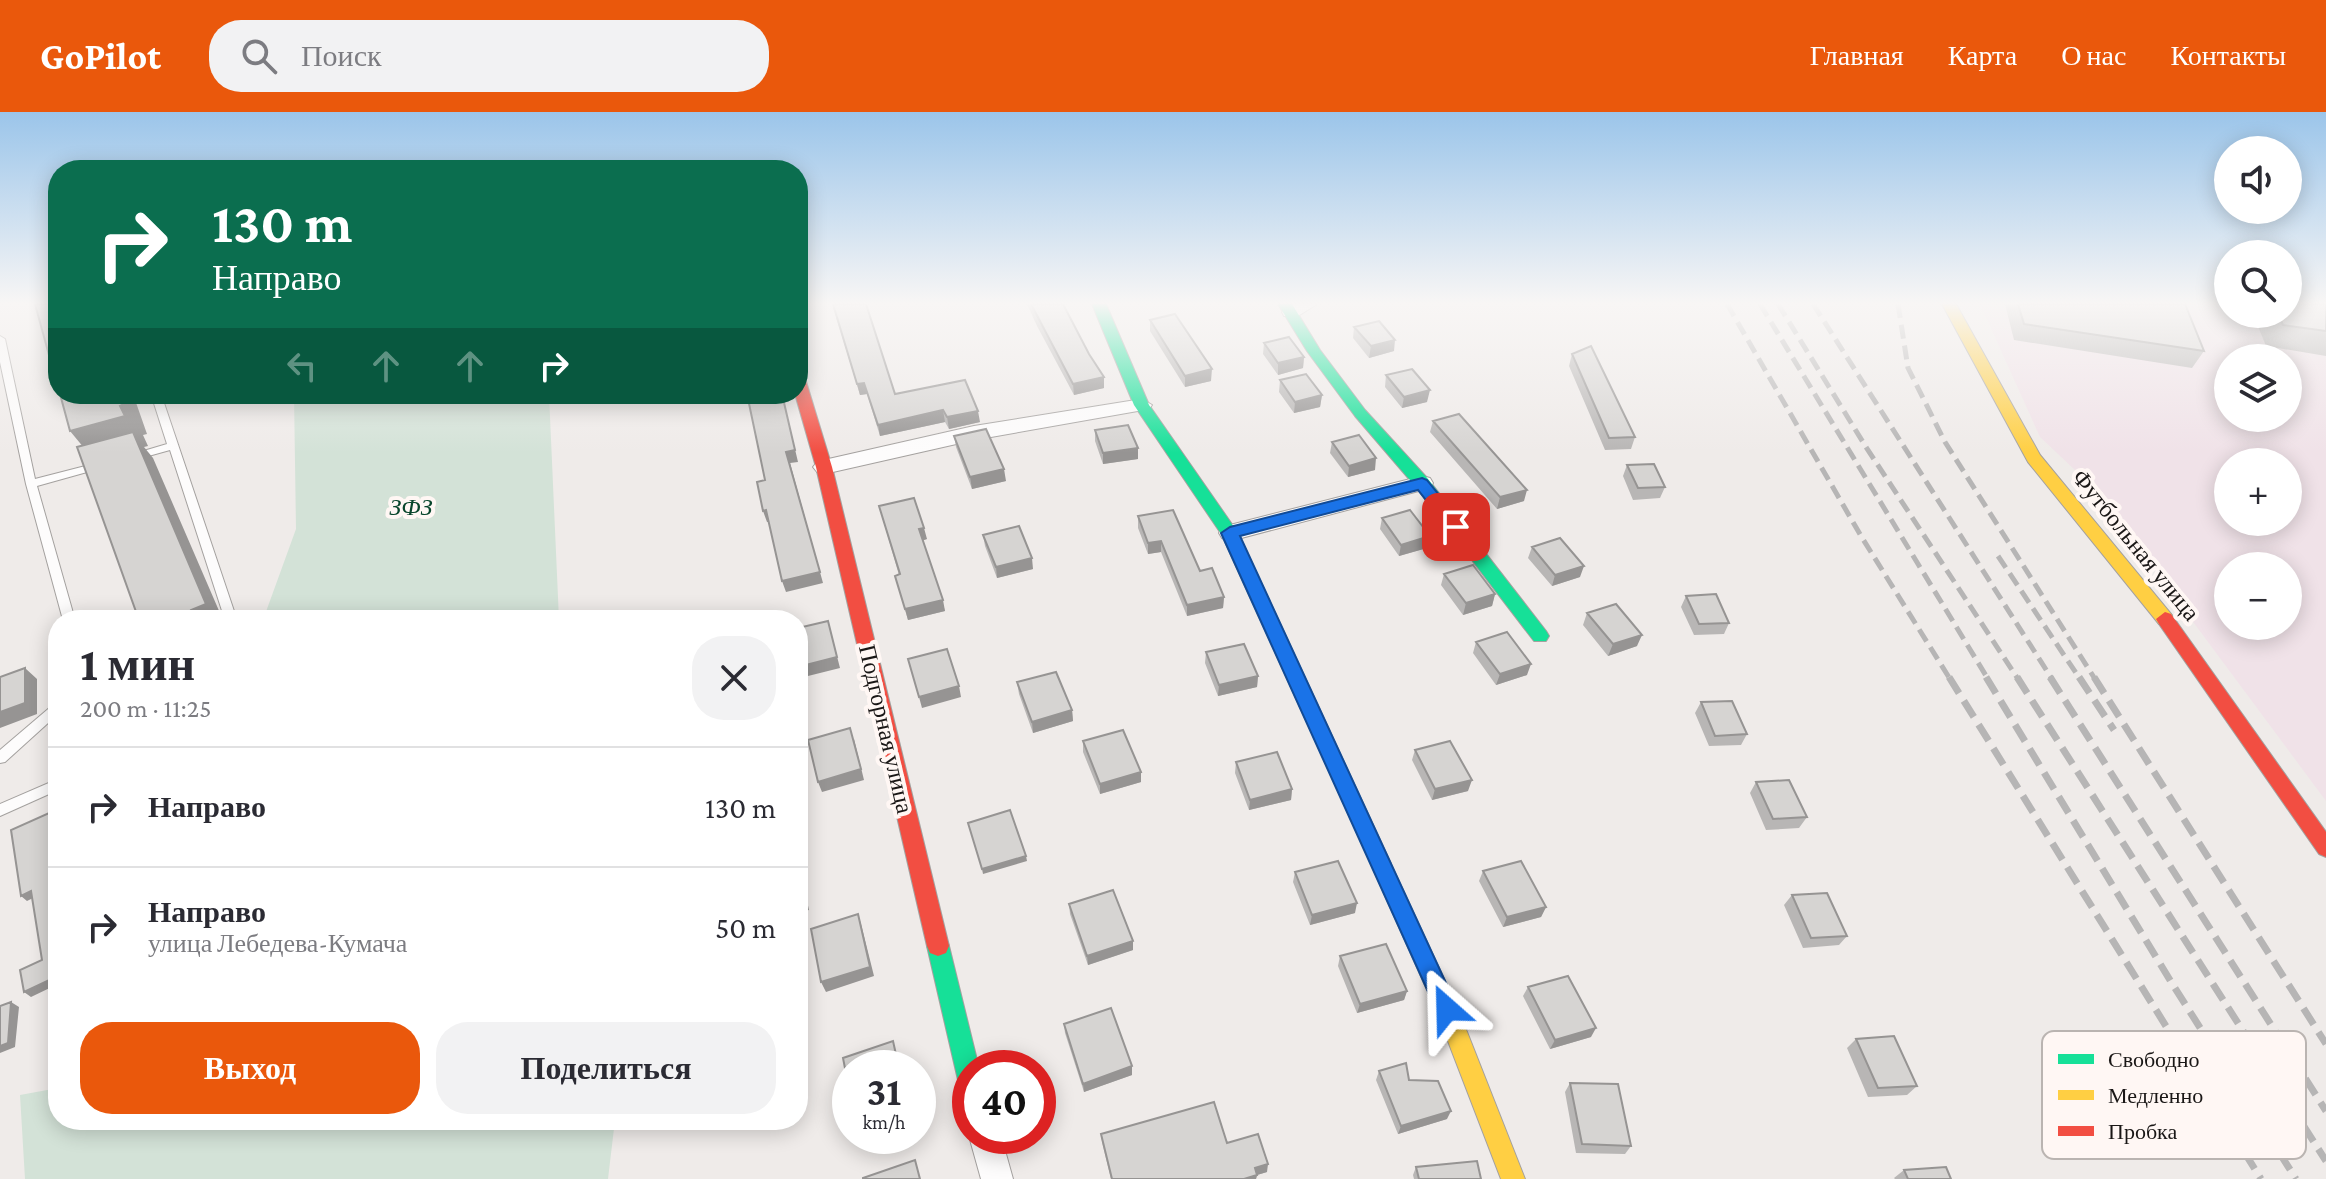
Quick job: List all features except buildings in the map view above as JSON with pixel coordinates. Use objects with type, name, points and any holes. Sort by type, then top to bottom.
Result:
[{"type":"street","points":[[1120,354],[1142,405],[1230,533],[1447,1009],[1513,1179]]},
{"type":"street","points":[[1316,354],[1360,413],[1422,483],[1540,636]]},
{"type":"street","name":"Футбольная улица","points":[[1976,354],[2034,458],[2178,635],[2326,848]]},
{"type":"street","name":"Подгорная улица","points":[[806,404],[824,467],[963,1050]]},
{"type":"street","points":[[824,467],[974,433],[1142,405]]},
{"type":"street","points":[[1230,533],[1422,483]]},
{"type":"street","points":[[990,1154],[997,1179]]},
{"type":"lane","points":[[3,354],[31,484],[66,610]]},
{"type":"lane","points":[[159,404],[228,610]]},
{"type":"lane","points":[[31,484],[173,446]]},
{"type":"lane","points":[[0,758],[48,716]]},
{"type":"lane","points":[[0,810],[48,788]]},
{"type":"shaded area","points":[[2002,354],[2214,354],[2214,432],[2302,432],[2302,354],[2326,354],[2326,801],[2093,487],[2040,437]]},
{"type":"green space","name":"ЗФЗ","points":[[294,404],[549,404],[559,610],[267,610],[296,529]]},
{"type":"green space","points":[[48,1090],[48,1130],[614,1130],[608,1179],[25,1179],[20,1095]]},
{"type":"railway","points":[[1756,354],[1861,536],[1950,679]]},
{"type":"railway","points":[[1790,354],[1988,679]]},
{"type":"railway","points":[[1809,354],[2018,679]]},
{"type":"railway","points":[[1845,354],[2052,679]]},
{"type":"railway","points":[[1906,354],[1908,368],[1945,442],[2095,679]]},
{"type":"railway","points":[[1998,556],[2080,679]]},
{"type":"railway","points":[[1949,677],[2169,1031]]},
{"type":"railway","points":[[1986,677],[2202,1031]]},
{"type":"railway","points":[[2017,677],[2243,1031]]},
{"type":"railway","points":[[2050,677],[2275,1031]]},
{"type":"railway","points":[[2079,677],[2114,730]]},
{"type":"railway","points":[[2094,677],[2326,1044]]},
{"type":"railway","points":[[2306,1080],[2326,1111]]},
{"type":"railway","points":[[2306,1130],[2326,1161]]},
{"type":"railway","points":[[2249,1159],[2261,1179]]},
{"type":"railway","points":[[2283,1159],[2296,1179]]},
{"type":"traffic: fast","points":[[1120,354],[1142,405],[1230,533],[1381,864]]},
{"type":"traffic: fast","points":[[1316,354],[1360,413],[1422,483],[1540,636]]},
{"type":"traffic: fast","points":[[938,946],[963,1050]]},
{"type":"traffic: slow","points":[[1976,354],[2034,458],[2165,619]]},
{"type":"traffic: slow","points":[[1381,864],[1447,1009],[1513,1179]]},
{"type":"traffic: jam","points":[[806,404],[824,467],[938,946]]},
{"type":"traffic: jam","points":[[2165,619],[2326,848]]},
{"type":"route","points":[[1447,1009],[1230,533],[1422,483],[1456,527]]}]
